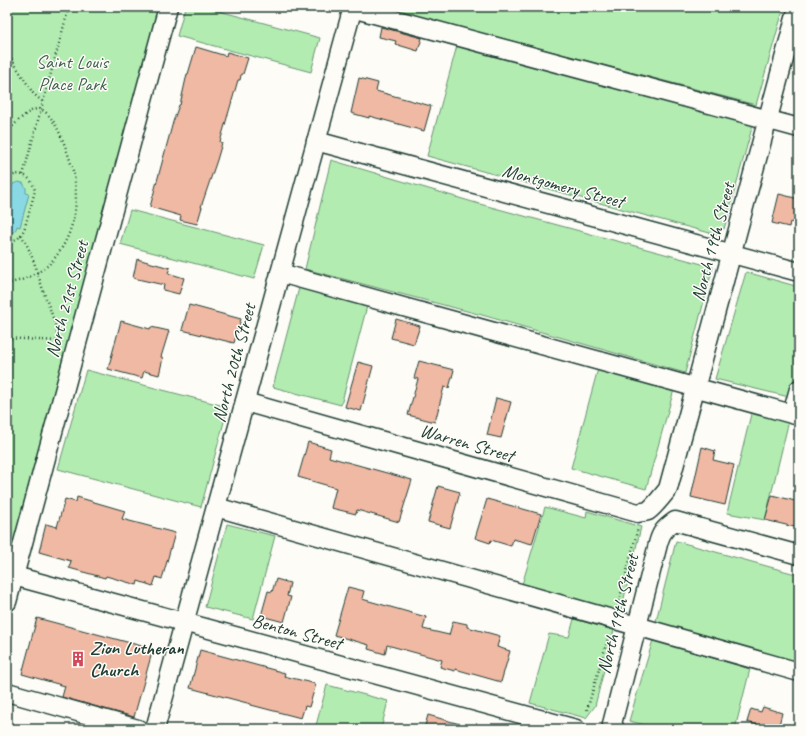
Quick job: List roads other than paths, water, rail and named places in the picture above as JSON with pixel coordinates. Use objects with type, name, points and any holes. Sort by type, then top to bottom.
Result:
[{"type":"street","name":"North 21st Street","points":[[7,602],[10,575],[168,7]]},
{"type":"street","name":"North 19th Street","points":[[668,489],[798,7]]},
{"type":"street","points":[[353,8],[799,128]]},
{"type":"street","name":"North 20th Street","points":[[155,729],[353,8]]},
{"type":"street","name":"Montgomery Street","points":[[316,141],[799,272]]},
{"type":"street","points":[[280,273],[795,415],[799,389]]},
{"type":"street","name":"Warren Street","points":[[245,402],[638,513],[648,511],[668,489]]},
{"type":"street","points":[[216,507],[799,672]]},
{"type":"street","name":"North 19th Street","points":[[614,726],[660,535],[664,530],[675,521],[799,555]]},
{"type":"street","name":"Benton Street","points":[[10,575],[576,729]]},
{"type":"street","points":[[7,692],[138,729]]},
{"type":"water","points":[[18,182],[23,183],[26,188],[26,193],[29,194],[20,227],[17,226],[14,231],[7,233],[7,191],[8,188],[11,189],[13,184]]},
{"type":"place","name":"Zion Lutheran Church","points":[[78,659]]},
{"type":"park label","name":"Saint Louis Place Park","points":[[72,73]]}]
